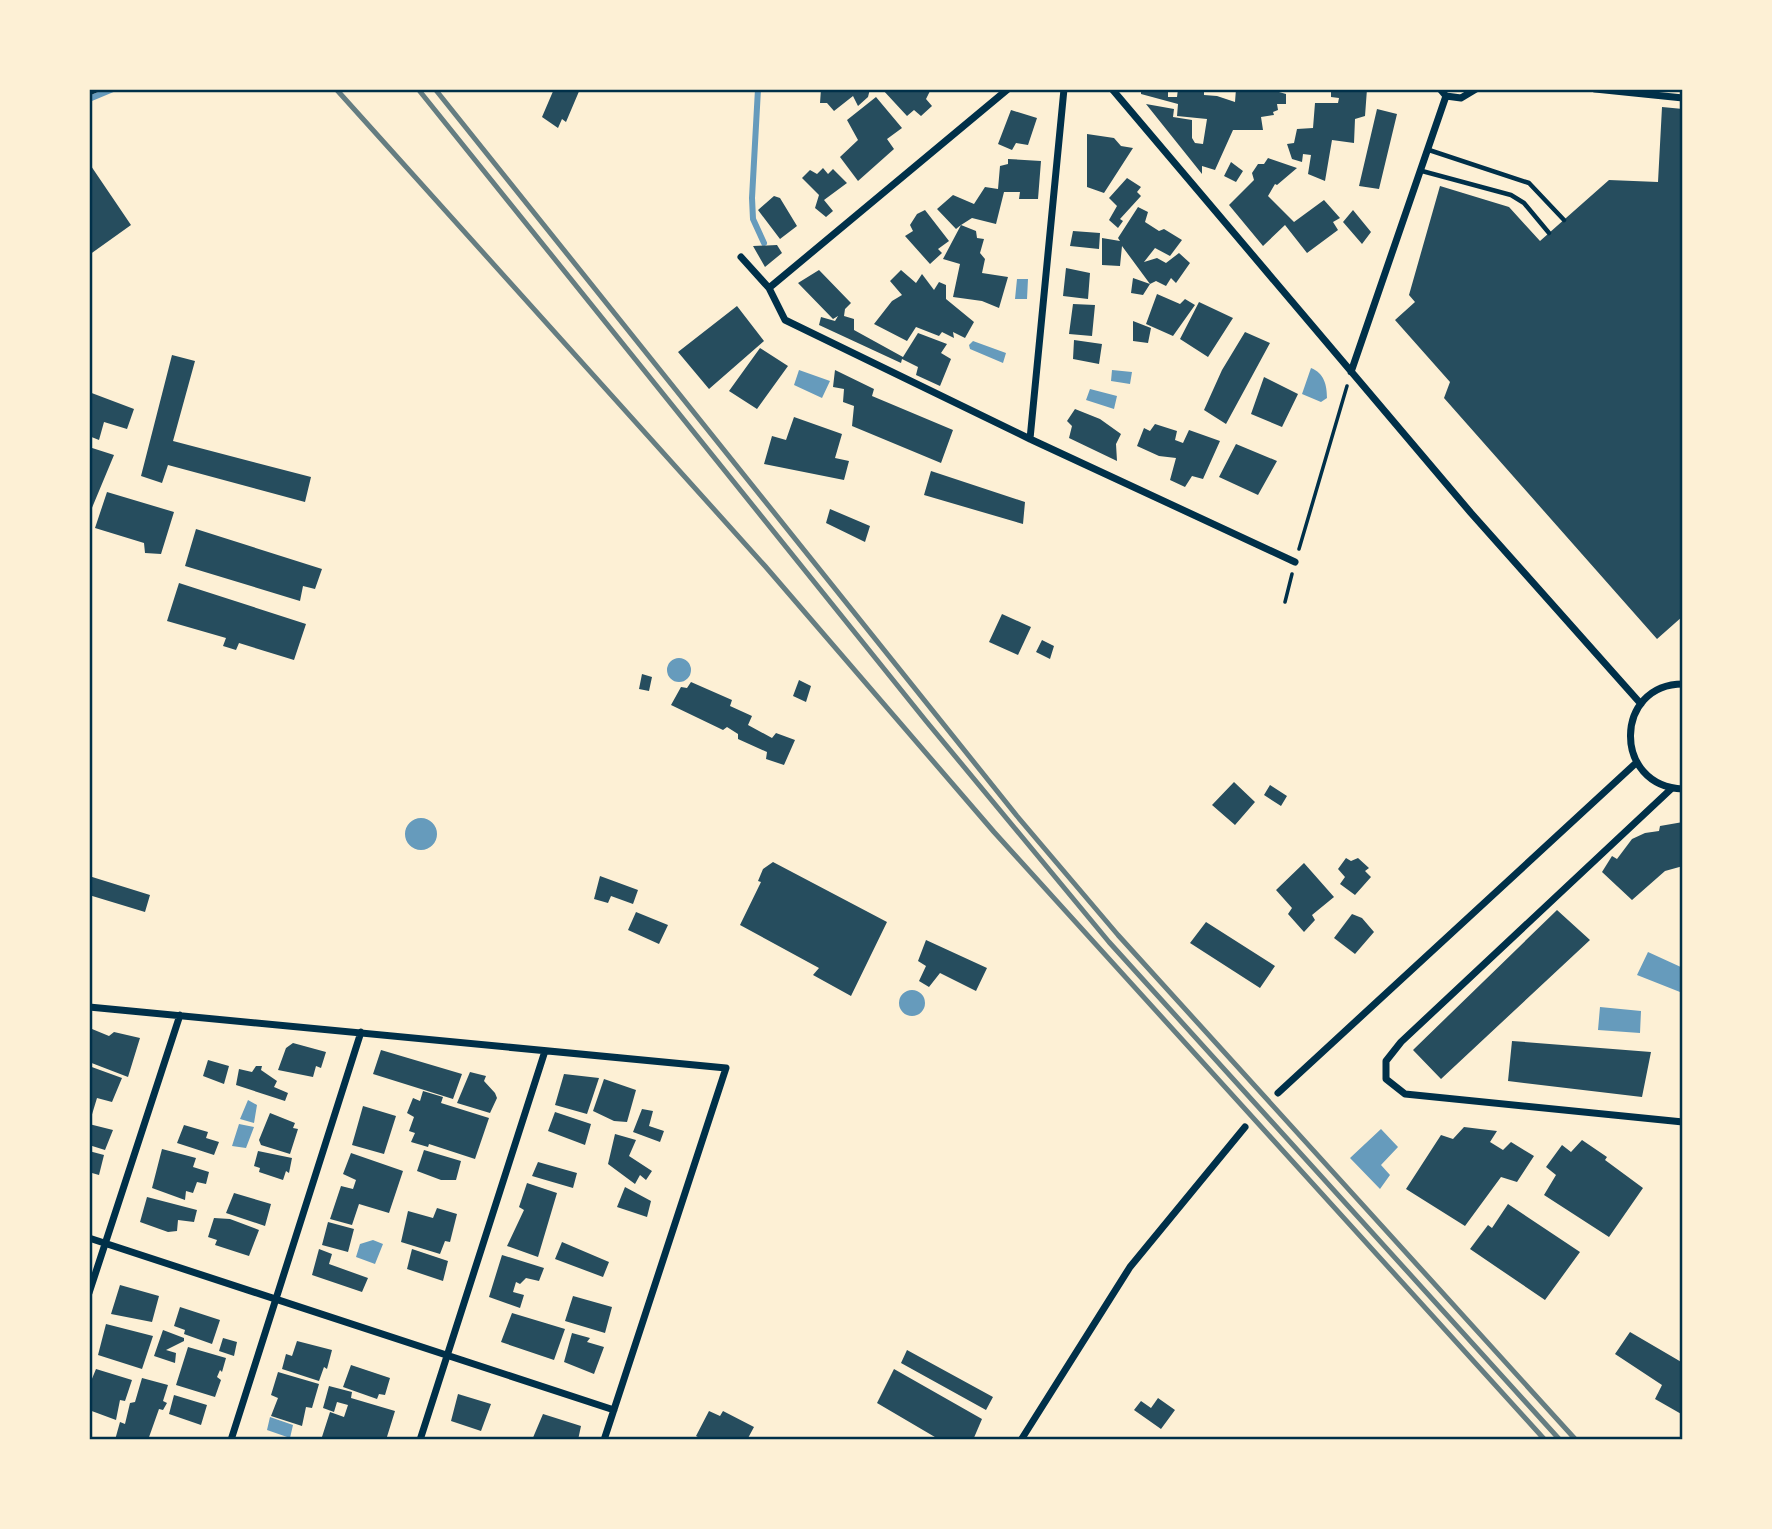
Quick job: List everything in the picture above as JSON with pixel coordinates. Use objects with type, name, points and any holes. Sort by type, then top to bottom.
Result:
[{"type":"street","points":[[769,288],[1008,89]]},
{"type":"street","points":[[1030,439],[1064,89]]},
{"type":"street","points":[[1112,89],[1471,513],[1641,704]]},
{"type":"street","points":[[1440,89],[1446,96],[1461,99],[1476,89]]},
{"type":"street","points":[[1595,89],[1683,98]]},
{"type":"street","points":[[1351,372],[1446,96]]},
{"type":"street","points":[[741,257],[769,288],[785,320],[1030,439],[1295,562]]},
{"type":"street","points":[[1683,684],[1661,687],[1641,704],[1629,732],[1636,763],[1648,777],[1671,789],[1683,789]]},
{"type":"street","points":[[1278,1093],[1636,763]]},
{"type":"street","points":[[1671,789],[1411,1032],[1386,1061],[1386,1079],[1405,1094],[1683,1122]]},
{"type":"street","points":[[89,1007],[726,1068],[604,1440]]},
{"type":"street","points":[[89,1293],[180,1015]]},
{"type":"street","points":[[231,1440],[361,1032]]},
{"type":"street","points":[[420,1440],[545,1051]]},
{"type":"street","points":[[1021,1440],[1130,1266],[1245,1127]]},
{"type":"street","points":[[89,1238],[614,1410]]},
{"type":"lane","points":[[1429,150],[1529,183],[1564,220]]},
{"type":"lane","points":[[1422,171],[1511,195],[1524,203],[1549,233]]},
{"type":"path","points":[[89,94],[102,89]]},
{"type":"path","points":[[1285,602],[1351,372]]},
{"type":"water","points":[[1017,279],[1028,279],[1027,299],[1015,299]]},
{"type":"water","points":[[973,341],[1006,353],[1003,363],[970,349],[969,345]]},
{"type":"water","points":[[1311,368],[1322,376],[1325,384],[1327,398],[1321,402],[1302,394]]},
{"type":"water","points":[[799,370],[830,381],[822,398],[794,385]]},
{"type":"water","points":[[1112,370],[1132,372],[1130,384],[1111,381]]},
{"type":"water","points":[[1090,389],[1117,396],[1114,409],[1086,400]]},
{"type":"water","points":[[679,658],[688,661],[691,670],[688,679],[679,682],[670,679],[667,670],[670,661]]},
{"type":"water","points":[[421,818],[432,823],[437,834],[432,845],[421,850],[410,845],[405,834],[410,823]]},
{"type":"water","points":[[1648,952],[1683,968],[1680,992],[1637,975]]},
{"type":"water","points":[[912,990],[921,994],[925,1003],[921,1012],[912,1016],[903,1012],[899,1003],[903,994]]},
{"type":"water","points":[[1600,1007],[1641,1011],[1640,1033],[1598,1030]]},
{"type":"water","points":[[248,1100],[257,1105],[254,1123],[240,1119]]},
{"type":"water","points":[[239,1124],[254,1127],[246,1148],[232,1146]]},
{"type":"water","points":[[1381,1129],[1398,1147],[1381,1165],[1390,1175],[1380,1189],[1350,1158]]},
{"type":"water","points":[[373,1240],[383,1244],[375,1264],[356,1257],[360,1244]]},
{"type":"water","points":[[270,1417],[293,1425],[290,1438],[267,1430]]},
{"type":"building","points":[[554,89],[580,89],[566,122],[562,119],[558,128],[542,117]]},
{"type":"building","points":[[821,89],[870,89],[868,97],[858,106],[853,96],[834,111],[827,103],[820,103]]},
{"type":"building","points":[[882,89],[931,89],[926,99],[932,106],[921,116],[914,110],[907,116]]},
{"type":"building","points":[[1141,89],[1168,89],[1168,97],[1177,97],[1178,89],[1204,89],[1204,95],[1235,102],[1236,89],[1280,89],[1279,92],[1286,94],[1286,104],[1277,104],[1278,110],[1273,112],[1274,115],[1261,117],[1263,130],[1233,130],[1215,170],[1202,166],[1202,174],[1146,104],[1174,109],[1173,117],[1192,120],[1192,138],[1195,143],[1203,144],[1207,119],[1177,116],[1178,104],[1141,94]]},
{"type":"building","points":[[1331,89],[1367,89],[1365,116],[1355,119],[1354,143],[1332,140],[1325,181],[1308,174],[1311,155],[1303,154],[1302,162],[1292,159],[1287,144],[1294,143],[1297,129],[1313,128],[1315,103],[1338,103],[1339,98],[1331,97]]},
{"type":"building","points":[[876,97],[902,128],[887,139],[894,149],[858,181],[840,157],[858,140],[847,120]]},
{"type":"building","points":[[1662,107],[1683,109],[1683,616],[1657,639],[1444,398],[1450,382],[1395,320],[1415,302],[1409,295],[1440,186],[1509,207],[1540,241],[1609,180],[1658,182]]},
{"type":"building","points":[[1377,109],[1397,114],[1379,189],[1359,186]]},
{"type":"building","points":[[1011,110],[1037,118],[1028,145],[1016,143],[1012,150],[998,144]]},
{"type":"building","points":[[1087,134],[1114,138],[1121,146],[1133,148],[1104,193],[1087,187]]},
{"type":"building","points":[[1268,158],[1297,168],[1275,184],[1268,196],[1294,222],[1324,200],[1340,218],[1333,222],[1338,230],[1307,253],[1285,225],[1263,246],[1229,205],[1254,180],[1252,173],[1258,164],[1264,164]]},
{"type":"building","points":[[1008,159],[1041,161],[1038,199],[1019,199],[1020,192],[1004,192],[996,224],[972,218],[956,229],[937,209],[953,195],[974,204],[985,187],[998,189],[1000,166],[1008,164]]},
{"type":"building","points":[[1231,162],[1243,171],[1236,182],[1224,176]]},
{"type":"building","points":[[89,163],[131,225],[89,255]]},
{"type":"building","points":[[823,168],[828,174],[833,169],[847,183],[824,200],[833,211],[826,217],[815,208],[819,195],[802,178],[810,170],[817,174]]},
{"type":"building","points":[[1127,178],[1141,187],[1137,192],[1141,196],[1120,219],[1123,221],[1118,228],[1109,220],[1117,206],[1109,198]]},
{"type":"building","points":[[774,196],[780,198],[797,226],[780,239],[758,210]]},
{"type":"building","points":[[1138,207],[1148,212],[1145,222],[1182,240],[1170,256],[1155,248],[1144,262],[1157,258],[1166,263],[1179,253],[1190,263],[1176,283],[1171,278],[1166,286],[1156,281],[1150,284],[1122,246],[1120,266],[1102,265],[1102,238],[1120,241],[1118,238]]},
{"type":"building","points":[[925,210],[949,241],[938,249],[942,253],[930,264],[905,236],[913,231],[910,225],[917,214]]},
{"type":"building","points":[[1353,210],[1371,232],[1362,244],[1343,222]]},
{"type":"building","points":[[961,225],[976,231],[977,238],[984,239],[980,253],[985,259],[982,273],[1008,277],[999,308],[982,301],[953,297],[960,264],[943,259]]},
{"type":"building","points":[[1073,231],[1100,233],[1099,249],[1070,246]]},
{"type":"building","points":[[777,245],[782,253],[765,267],[753,246]]},
{"type":"building","points":[[1066,268],[1090,273],[1088,299],[1063,296]]},
{"type":"building","points":[[819,270],[851,303],[845,309],[844,316],[854,319],[854,330],[903,357],[918,333],[947,344],[941,353],[951,359],[940,386],[916,375],[918,367],[902,359],[901,363],[819,325],[821,317],[835,321],[838,316],[833,319],[798,283]]},
{"type":"building","points":[[901,270],[916,283],[922,274],[934,290],[939,282],[946,285],[946,299],[974,322],[965,338],[953,332],[954,338],[942,332],[939,336],[916,327],[907,341],[874,324],[892,301],[902,295],[890,281]]},
{"type":"building","points":[[1133,278],[1150,284],[1143,295],[1131,293]]},
{"type":"building","points":[[1157,294],[1180,304],[1185,299],[1195,305],[1173,336],[1146,324]]},
{"type":"building","points":[[1199,302],[1233,318],[1208,357],[1180,339]]},
{"type":"building","points":[[1073,304],[1095,305],[1092,336],[1069,334]]},
{"type":"building","points":[[737,306],[764,341],[709,389],[678,352]]},
{"type":"building","points":[[1133,321],[1151,328],[1148,343],[1133,341]]},
{"type":"building","points":[[1245,332],[1270,343],[1226,424],[1204,410],[1222,370]]},
{"type":"building","points":[[1074,340],[1102,344],[1099,364],[1073,359]]},
{"type":"building","points":[[760,348],[788,366],[757,409],[729,391]]},
{"type":"building","points":[[172,355],[195,361],[173,441],[311,477],[305,502],[168,465],[162,483],[141,476]]},
{"type":"building","points":[[835,370],[874,389],[872,396],[953,430],[941,463],[852,426],[854,406],[843,402],[844,389],[833,387]]},
{"type":"building","points":[[1264,377],[1298,394],[1282,427],[1251,414]]},
{"type":"building","points":[[89,392],[134,409],[127,429],[104,422],[99,440],[89,436]]},
{"type":"building","points":[[1075,409],[1100,419],[1121,434],[1116,444],[1117,461],[1069,438],[1072,426],[1067,421]]},
{"type":"building","points":[[794,417],[842,434],[835,458],[849,461],[844,480],[764,464],[772,436],[786,440]]},
{"type":"building","points":[[1155,424],[1177,431],[1175,440],[1183,443],[1189,430],[1220,441],[1203,479],[1192,476],[1185,487],[1170,480],[1176,458],[1159,456],[1137,446],[1144,428],[1150,431]]},
{"type":"building","points":[[1236,444],[1277,461],[1258,495],[1219,477]]},
{"type":"building","points":[[89,447],[114,455],[89,515]]},
{"type":"building","points":[[931,471],[1025,502],[1023,524],[924,495]]},
{"type":"building","points":[[107,492],[174,512],[161,554],[145,553],[144,543],[95,528]]},
{"type":"building","points":[[830,509],[870,526],[865,542],[826,523]]},
{"type":"building","points":[[196,529],[322,569],[315,589],[303,586],[300,601],[185,566]]},
{"type":"building","points":[[179,583],[306,624],[294,660],[239,643],[236,650],[223,646],[226,638],[167,621]]},
{"type":"building","points":[[1002,614],[1031,627],[1018,655],[989,642]]},
{"type":"building","points":[[1042,640],[1054,646],[1050,659],[1036,652]]},
{"type":"building","points":[[642,674],[652,677],[649,691],[639,689]]},
{"type":"building","points":[[799,680],[811,686],[806,702],[793,696]]},
{"type":"building","points":[[691,682],[732,700],[730,706],[752,716],[748,725],[772,738],[776,733],[795,740],[784,765],[766,759],[767,752],[738,739],[738,734],[727,727],[723,730],[671,705],[681,687],[687,688]]},
{"type":"building","points":[[1234,782],[1255,802],[1235,825],[1212,805]]},
{"type":"building","points":[[1270,785],[1287,796],[1281,806],[1264,795]]},
{"type":"building","points":[[1683,822],[1683,866],[1665,871],[1632,900],[1602,872],[1612,856],[1617,859],[1632,839],[1659,831],[1660,826]]},
{"type":"building","points":[[1346,858],[1351,861],[1358,858],[1369,868],[1365,871],[1371,877],[1355,895],[1340,884],[1345,877],[1338,869]]},
{"type":"building","points":[[773,862],[887,922],[851,996],[813,975],[819,968],[740,925],[761,882],[758,881],[763,869]]},
{"type":"building","points":[[1304,863],[1334,897],[1312,915],[1315,920],[1304,932],[1288,914],[1292,908],[1276,890]]},
{"type":"building","points":[[89,876],[150,895],[145,912],[89,895]]},
{"type":"building","points":[[600,876],[638,890],[633,904],[611,896],[608,903],[594,899]]},
{"type":"building","points":[[1557,910],[1590,940],[1441,1079],[1413,1050]]},
{"type":"building","points":[[636,912],[668,925],[659,944],[628,930]]},
{"type":"building","points":[[1352,914],[1362,918],[1374,932],[1355,954],[1334,938]]},
{"type":"building","points":[[1206,922],[1275,966],[1260,988],[1190,943]]},
{"type":"building","points":[[926,940],[987,968],[976,991],[940,973],[929,987],[919,981],[926,966],[918,961]]},
{"type":"building","points":[[92,1029],[109,1036],[114,1032],[140,1038],[128,1077],[89,1062]]},
{"type":"building","points":[[1512,1041],[1651,1052],[1642,1097],[1508,1081]]},
{"type":"building","points":[[293,1043],[326,1052],[321,1068],[316,1066],[313,1077],[278,1070],[286,1048]]},
{"type":"building","points":[[381,1050],[462,1074],[453,1099],[373,1074]]},
{"type":"building","points":[[208,1060],[229,1066],[224,1084],[203,1076]]},
{"type":"building","points":[[89,1066],[122,1078],[112,1102],[97,1098],[90,1121]]},
{"type":"building","points":[[256,1066],[262,1066],[261,1070],[277,1081],[274,1087],[288,1093],[285,1101],[236,1085],[239,1069],[252,1072]]},
{"type":"building","points":[[470,1072],[486,1076],[484,1081],[495,1093],[497,1098],[490,1113],[457,1103]]},
{"type":"building","points":[[564,1074],[599,1078],[587,1114],[555,1105]]},
{"type":"building","points":[[604,1079],[636,1090],[627,1122],[614,1121],[593,1111]]},
{"type":"building","points":[[423,1091],[443,1097],[441,1103],[489,1118],[475,1159],[429,1144],[428,1147],[411,1142],[415,1133],[409,1131],[414,1117],[407,1113],[413,1098],[420,1101]]},
{"type":"building","points":[[363,1106],[396,1116],[384,1154],[352,1145]]},
{"type":"building","points":[[642,1109],[653,1111],[649,1126],[664,1131],[660,1142],[633,1132]]},
{"type":"building","points":[[555,1112],[591,1124],[585,1145],[548,1131]]},
{"type":"building","points":[[270,1113],[295,1123],[293,1128],[298,1129],[290,1154],[261,1145],[259,1140]]},
{"type":"building","points":[[89,1124],[113,1130],[105,1150],[89,1145]]},
{"type":"building","points":[[184,1125],[208,1132],[206,1138],[219,1142],[214,1155],[177,1143]]},
{"type":"building","points":[[1464,1127],[1497,1131],[1490,1142],[1503,1150],[1511,1142],[1534,1156],[1517,1182],[1501,1177],[1465,1226],[1406,1189],[1441,1135],[1453,1139]]},
{"type":"building","points":[[615,1134],[636,1140],[629,1156],[652,1171],[646,1180],[640,1175],[635,1184],[608,1164]]},
{"type":"building","points":[[1582,1140],[1643,1188],[1609,1237],[1544,1195],[1556,1175],[1546,1167],[1562,1145],[1571,1152]]},
{"type":"building","points":[[162,1149],[196,1158],[193,1167],[209,1172],[206,1184],[197,1182],[193,1193],[186,1191],[185,1200],[152,1188]]},
{"type":"building","points":[[424,1150],[461,1161],[456,1180],[441,1180],[417,1171]]},
{"type":"building","points":[[89,1151],[104,1155],[99,1175],[92,1173],[90,1181]]},
{"type":"building","points":[[258,1151],[292,1158],[289,1173],[286,1171],[283,1180],[259,1172],[260,1168],[254,1166]]},
{"type":"building","points":[[351,1153],[403,1171],[389,1213],[359,1204],[352,1225],[330,1219],[341,1186],[353,1189],[356,1180],[343,1174]]},
{"type":"building","points":[[538,1162],[577,1173],[573,1188],[532,1176]]},
{"type":"building","points":[[527,1183],[557,1193],[538,1257],[507,1246],[524,1210],[519,1207]]},
{"type":"building","points":[[625,1187],[651,1201],[647,1217],[617,1207]]},
{"type":"building","points":[[234,1193],[271,1204],[265,1226],[226,1213]]},
{"type":"building","points":[[147,1197],[197,1210],[194,1222],[178,1220],[177,1231],[168,1232],[140,1222]]},
{"type":"building","points":[[1508,1204],[1580,1252],[1545,1300],[1470,1249],[1488,1225],[1492,1228]]},
{"type":"building","points":[[437,1208],[457,1214],[450,1242],[445,1241],[440,1254],[401,1242],[408,1211],[433,1218]]},
{"type":"building","points":[[214,1218],[230,1219],[259,1230],[249,1256],[215,1245],[217,1240],[208,1237]]},
{"type":"building","points":[[328,1222],[354,1229],[348,1252],[322,1245]]},
{"type":"building","points":[[562,1242],[609,1262],[603,1277],[555,1259]]},
{"type":"building","points":[[319,1249],[332,1254],[329,1264],[368,1278],[362,1292],[312,1275]]},
{"type":"building","points":[[412,1249],[448,1261],[443,1281],[407,1269]]},
{"type":"building","points":[[502,1255],[544,1268],[539,1281],[526,1278],[520,1284],[516,1282],[513,1292],[524,1295],[520,1308],[489,1297]]},
{"type":"building","points":[[120,1285],[159,1296],[152,1322],[111,1314]]},
{"type":"building","points":[[573,1296],[612,1307],[605,1333],[565,1321]]},
{"type":"building","points":[[180,1307],[220,1320],[212,1344],[184,1334],[185,1330],[174,1326]]},
{"type":"building","points":[[512,1313],[565,1329],[554,1360],[501,1342]]},
{"type":"building","points":[[106,1324],[153,1336],[142,1369],[98,1355]]},
{"type":"building","points":[[163,1330],[184,1338],[184,1341],[166,1350],[176,1353],[175,1363],[154,1356]]},
{"type":"building","points":[[1630,1332],[1683,1363],[1683,1415],[1655,1399],[1662,1385],[1615,1354]]},
{"type":"building","points":[[572,1333],[590,1338],[587,1342],[604,1347],[594,1374],[564,1362]]},
{"type":"building","points":[[223,1338],[237,1342],[234,1356],[219,1351]]},
{"type":"building","points":[[297,1341],[332,1350],[327,1369],[324,1367],[319,1381],[282,1369],[286,1354],[292,1356]]},
{"type":"building","points":[[188,1347],[226,1358],[222,1372],[220,1370],[217,1377],[221,1380],[215,1397],[176,1385]]},
{"type":"building","points":[[907,1350],[993,1397],[986,1410],[901,1363]]},
{"type":"building","points":[[351,1365],[390,1378],[385,1395],[379,1394],[377,1399],[343,1387]]},
{"type":"building","points":[[96,1369],[132,1380],[125,1401],[120,1400],[116,1420],[89,1410],[89,1386]]},
{"type":"building","points":[[894,1369],[982,1419],[973,1440],[940,1440],[877,1403]]},
{"type":"building","points":[[278,1372],[319,1384],[312,1408],[306,1407],[302,1426],[271,1416],[278,1398],[271,1395]]},
{"type":"building","points":[[142,1378],[168,1385],[163,1401],[167,1403],[163,1410],[159,1409],[148,1440],[115,1440],[120,1422],[125,1424],[130,1403],[135,1402]]},
{"type":"building","points":[[329,1386],[352,1392],[351,1398],[395,1411],[386,1440],[321,1440],[330,1412],[344,1417],[348,1405],[337,1402],[334,1412],[323,1408]]},
{"type":"building","points":[[458,1394],[491,1404],[481,1431],[451,1421]]},
{"type":"building","points":[[174,1395],[207,1405],[201,1425],[169,1414]]},
{"type":"building","points":[[1158,1398],[1175,1410],[1161,1429],[1134,1410],[1141,1401],[1151,1408]]},
{"type":"building","points":[[709,1411],[720,1416],[723,1411],[754,1427],[747,1440],[703,1440],[696,1436]]},
{"type":"building","points":[[543,1414],[581,1426],[578,1440],[532,1440]]},
{"type":"waterway","points":[[89,99],[113,89]]},
{"type":"waterway","points":[[758,89],[752,198],[753,219],[764,243]]},
{"type":"railway","points":[[336,89],[765,566],[994,832],[1545,1440]]},
{"type":"railway","points":[[418,89],[926,721],[1109,942],[1560,1440]]},
{"type":"railway","points":[[435,89],[1017,816],[1118,935],[1576,1440]]}]
